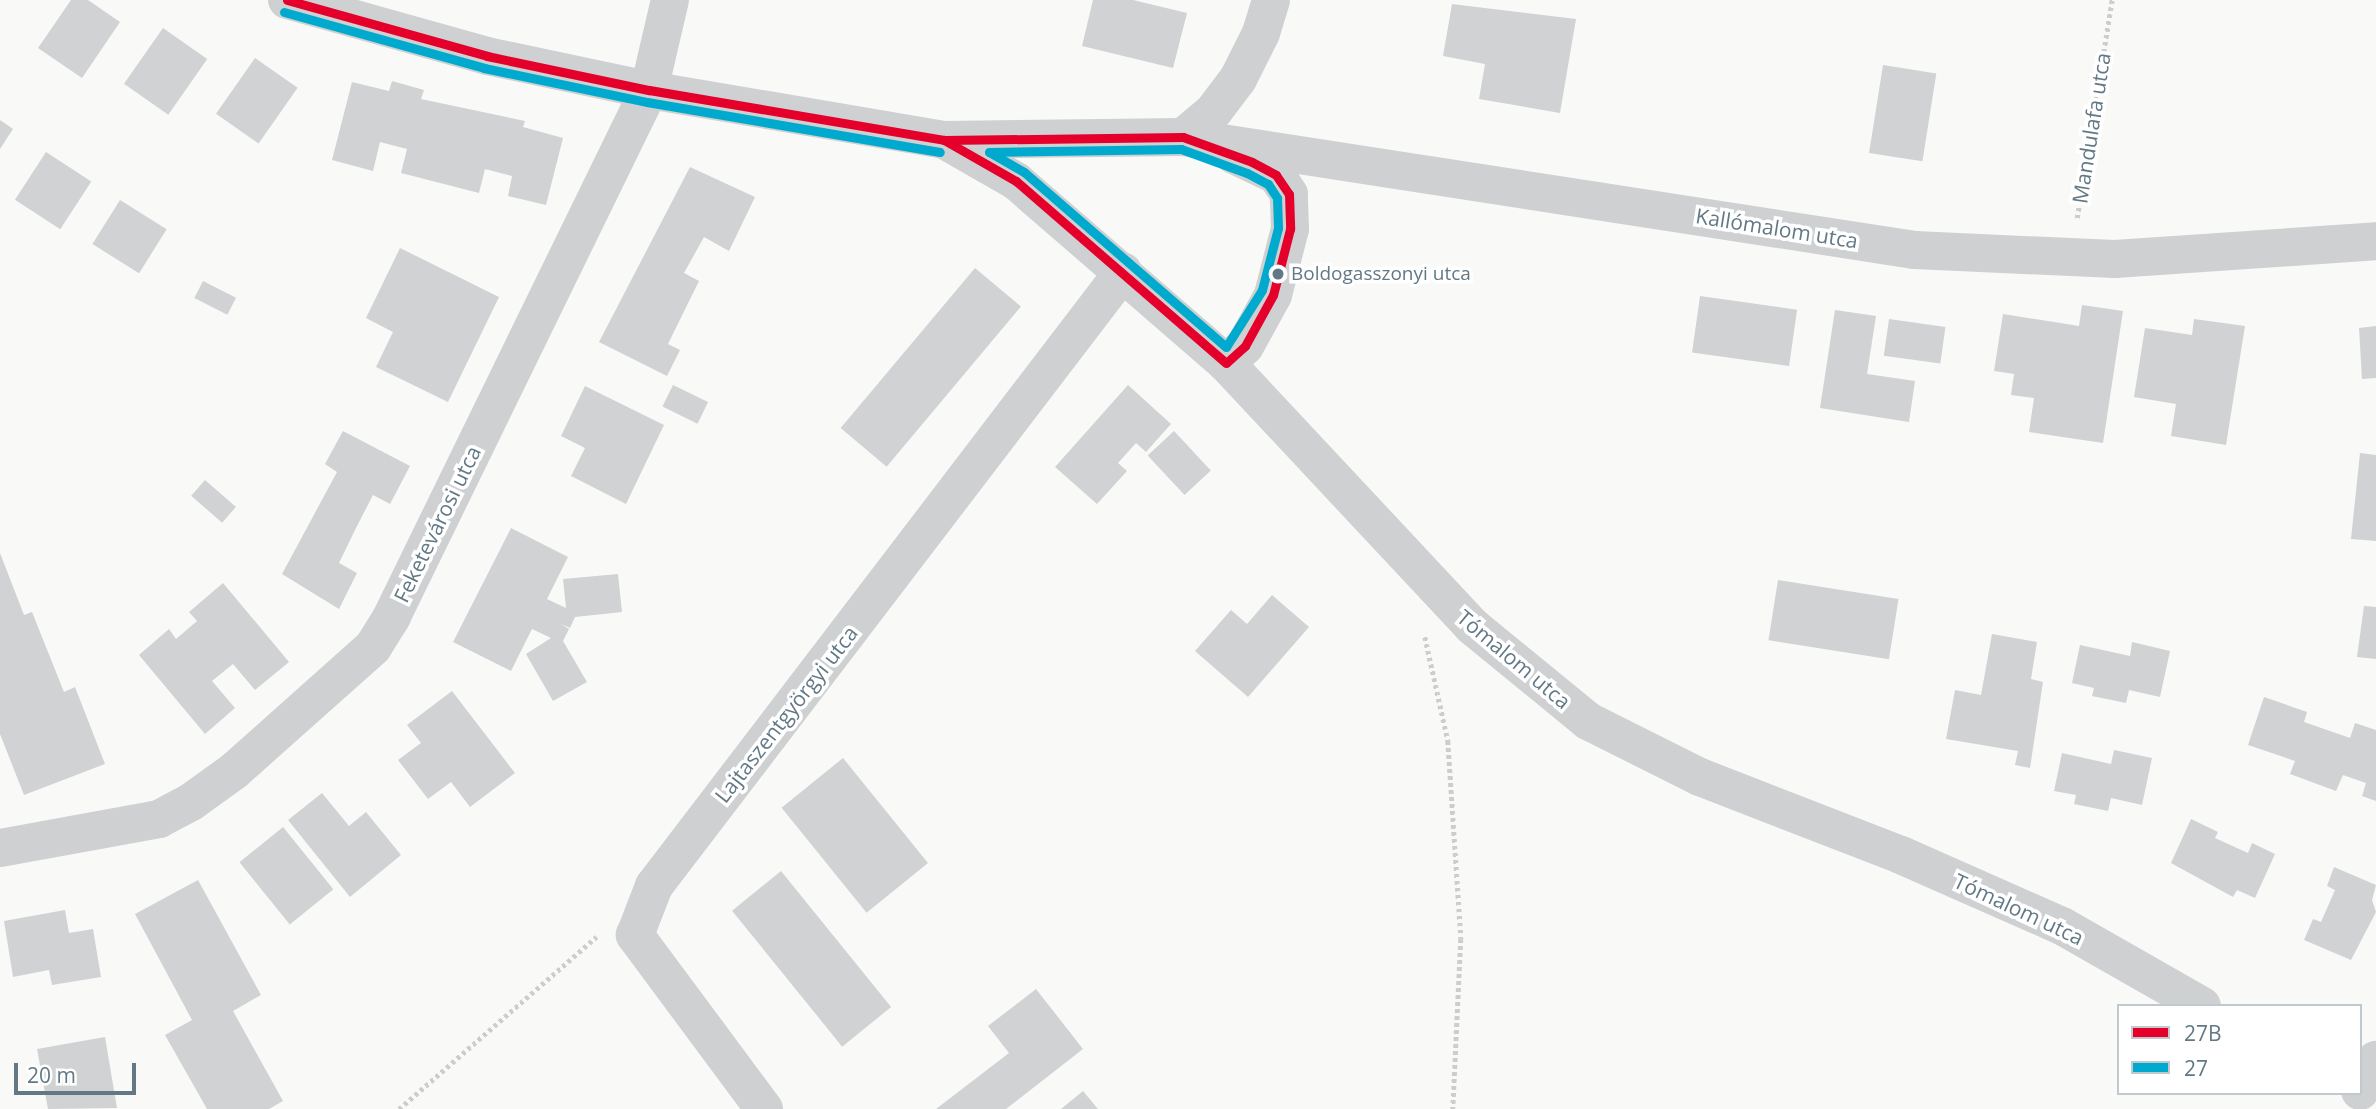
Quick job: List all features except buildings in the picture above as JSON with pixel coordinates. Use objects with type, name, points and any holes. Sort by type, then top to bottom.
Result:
[{"type":"street","name":"Tómalom utca","points":[[287,0],[487,56],[649,90],[944,140],[1183,137]]},
{"type":"street","name":"Feketevárosi utca","points":[[0,848],[159,819],[191,802],[234,771],[373,647],[392,616],[649,90],[670,0]]},
{"type":"street","points":[[1183,137],[1213,112],[1238,79],[1261,33],[1271,0]]},
{"type":"street","points":[[1183,137],[1252,162],[1276,175],[1289,194],[1290,229],[1273,295],[1245,346],[1226,363]]},
{"type":"street","name":"Kallómalom utca","points":[[1183,137],[1915,250],[2115,259],[2376,241]]},
{"type":"street","name":"Tómalom utca","points":[[944,140],[1016,181],[1226,363],[1472,626],[1588,721],[1700,777],[1901,855],[2062,926],[2198,1004]]},
{"type":"street","name":"Lajtaszentgyörgyi utca","points":[[764,1109],[635,935],[654,886],[1123,272]]},
{"type":"street","points":[[2362,1095],[2376,1060]]},
{"type":"path","name":"Mandulafa utca","points":[[2071,257],[2112,0]]},
{"type":"path","points":[[1424,632],[1448,741],[1461,939],[1453,1109]]},
{"type":"path","points":[[399,1109],[603,931]]},
{"type":"transit line","name":"27B","points":[[287,0],[487,56],[649,90],[944,140]]},
{"type":"transit line","name":"27","points":[[284,12],[484,68],[647,102],[940,152]]},
{"type":"transit line","name":"27B","points":[[1183,137],[1252,162],[1276,175],[1289,194],[1290,229],[1273,295],[1245,346],[1226,363],[1016,181],[944,140],[1183,137]]},
{"type":"transit line","name":"27","points":[[1181,149],[1247,173],[1268,184],[1277,198],[1278,228],[1262,290],[1226,347],[1024,172],[989,152],[1181,149]]},
{"type":"place","name":"Boldogasszonyi utca","points":[[1278,274]]}]
